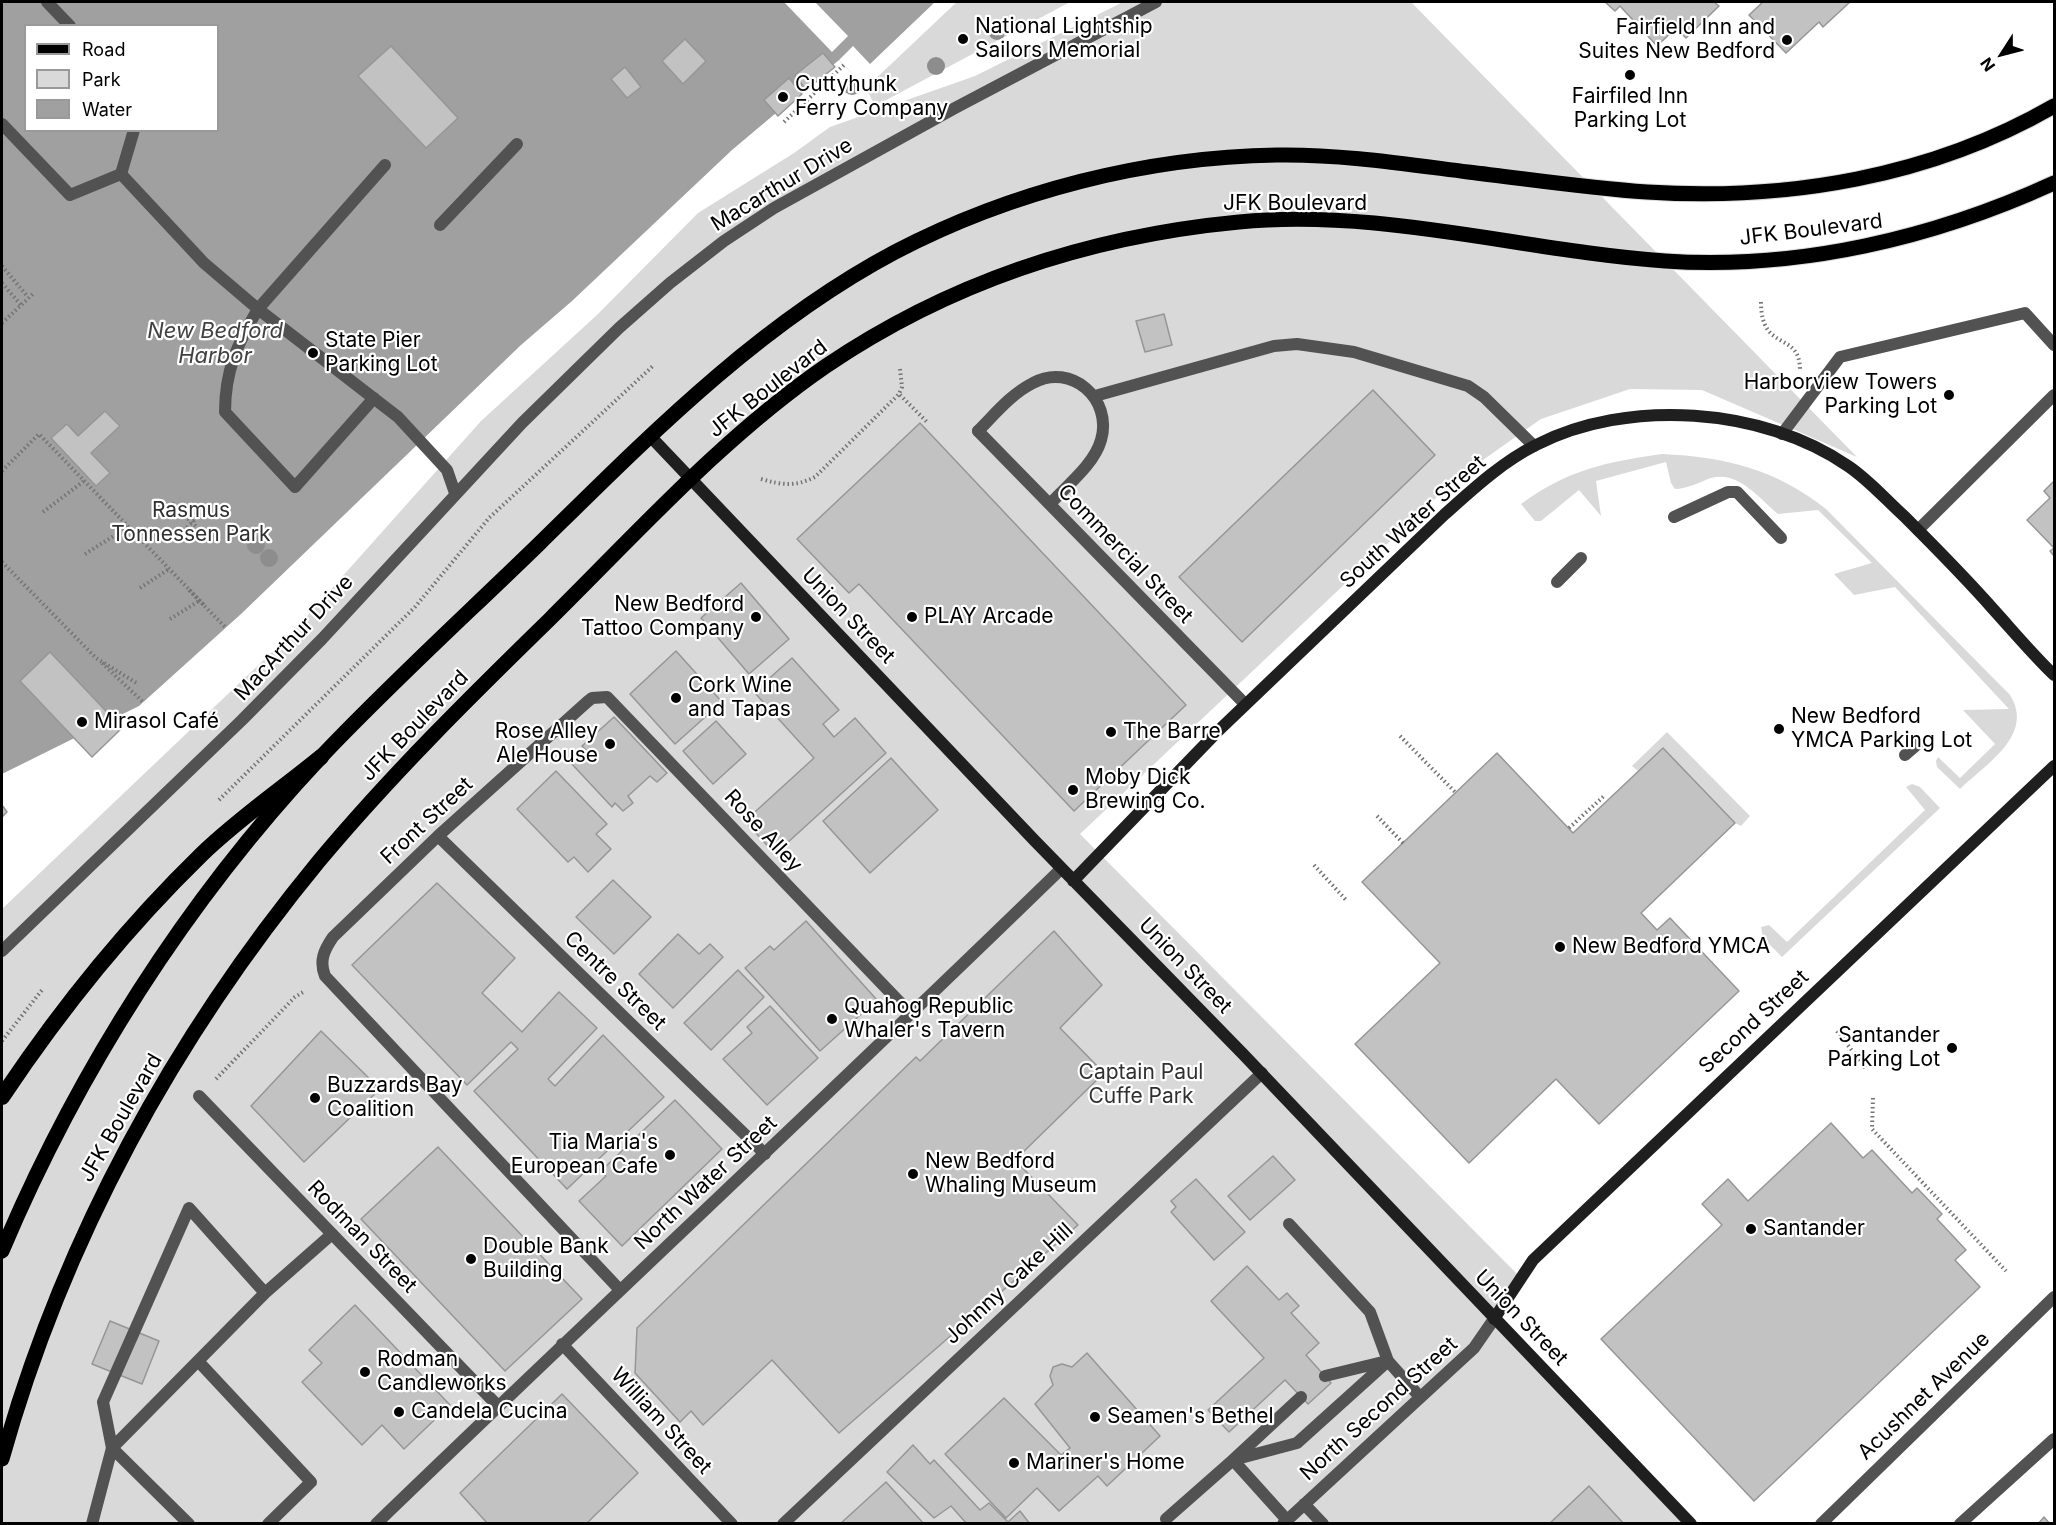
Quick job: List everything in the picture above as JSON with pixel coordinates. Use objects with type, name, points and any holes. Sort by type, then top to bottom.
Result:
[{"type":"highway","points":[[2,1097],[74,998],[134,925],[203,853],[321,757]]},
{"type":"main road","name":"JFK Boulevard","points":[[2,1251],[65,1116],[118,1025],[187,922],[268,817],[321,757],[651,437],[767,335],[811,302],[854,276],[950,226],[1009,204],[1112,174],[1217,158],[1334,156],[1643,192],[1761,193],[1836,183],[1898,170],[1994,136],[2055,106]]},
{"type":"main road","name":"JFK Boulevard","points":[[2,1460],[48,1314],[106,1185],[143,1117],[229,981],[273,918],[321,858],[424,743],[691,480],[738,437],[823,368],[918,313],[1014,269],[1126,238],[1248,221],[1366,223],[1665,261],[1742,261],[1787,258],[1894,241],[1978,216],[2055,183]]},
{"type":"main road","name":"South Water Street","points":[[1073,881],[1245,704],[1445,514],[1483,482],[1534,446],[1592,424],[1633,417],[1674,415],[1718,417],[1782,434],[1847,465],[1876,488],[2055,675]]},
{"type":"main road","name":"Union Street","points":[[651,437],[1061,869],[1262,1073],[1691,1524]]},
{"type":"main road","name":"Second Street","points":[[1494,1319],[1533,1260],[2055,766]]},
{"type":"street","points":[[46,2],[68,24]]},
{"type":"street","name":"Macarthur Drive","points":[[605,342],[670,283],[724,240],[774,208],[1156,2]]},
{"type":"street","points":[[2,124],[70,195],[121,174]]},
{"type":"street","points":[[121,174],[133,132]]},
{"type":"street","points":[[440,225],[517,144]]},
{"type":"street","points":[[374,398],[295,487],[225,412],[225,384],[242,336],[258,309],[385,165]]},
{"type":"street","points":[[121,174],[204,263],[258,309],[398,417],[447,470],[455,493]]},
{"type":"street","points":[[1782,434],[1840,357],[2025,313],[2055,345]]},
{"type":"street","name":"MacArthur Drive","points":[[2,951],[279,684],[455,493],[605,342]]},
{"type":"street","points":[[1050,504],[1093,456],[1101,441],[1102,412],[1095,396],[1275,346],[1297,344],[1354,352],[1468,386],[1484,397],[1534,446]]},
{"type":"street","name":"Commercial Street","points":[[1095,396],[1081,385],[1051,376],[1034,382],[1016,393],[978,431],[1245,704]]},
{"type":"street","points":[[1918,531],[2055,395]]},
{"type":"street","points":[[1674,518],[1728,492],[1737,492],[1781,538]]},
{"type":"street","points":[[1557,582],[1581,558]]},
{"type":"street","name":"Rose Alley","points":[[581,708],[597,697],[602,696],[614,701],[911,1014]]},
{"type":"street","name":"Front Street","points":[[581,708],[438,837],[333,937],[321,967],[325,976],[620,1290]]},
{"type":"street","points":[[1905,755],[1920,742]]},
{"type":"street","name":"Centre Street","points":[[438,837],[765,1154]]},
{"type":"street","name":"North Water Street","points":[[382,1522],[497,1405],[765,1154],[1061,869]]},
{"type":"street","name":"Johnny Cake Hill","points":[[783,1524],[1262,1073]]},
{"type":"street","name":"Rodman Street","points":[[199,1096],[497,1405]]},
{"type":"street","points":[[92,1524],[112,1448],[103,1402],[189,1208],[266,1293]]},
{"type":"street","points":[[1289,1224],[1370,1312],[1388,1361],[1420,1397]]},
{"type":"street","points":[[112,1448],[266,1293],[332,1234]]},
{"type":"street","name":"Acushnet Avenue","points":[[1821,1524],[2053,1300]]},
{"type":"street","name":"North Second Street","points":[[1285,1522],[1474,1348],[1494,1319]]},
{"type":"street","name":"William Street","points":[[562,1344],[732,1524]]},
{"type":"street","points":[[198,1361],[311,1482],[268,1524]]},
{"type":"street","points":[[1325,1376],[1388,1361]]},
{"type":"street","points":[[1233,1460],[1297,1443],[1388,1361]]},
{"type":"street","points":[[1166,1519],[1301,1397]]},
{"type":"street","points":[[1960,1524],[2055,1439]]},
{"type":"street","points":[[112,1448],[189,1524]]},
{"type":"street","points":[[1233,1460],[1285,1522]]},
{"type":"street","points":[[1304,1504],[1323,1524]]},
{"type":"street","points":[[1975,1509],[1980,1524]]},
{"type":"path","points":[[784,122],[844,65]]},
{"type":"path","points":[[2,266],[28,298]]},
{"type":"path","points":[[2,283],[21,305]]},
{"type":"path","points":[[2,322],[33,294]]},
{"type":"path","points":[[1761,302],[1761,320],[1764,327],[1771,335],[1793,348],[1800,364],[1800,372]]},
{"type":"path","points":[[217,801],[415,608],[489,518],[654,364]]},
{"type":"path","points":[[761,479],[789,486],[802,484],[815,477],[899,394],[902,387],[900,369]]},
{"type":"path","points":[[899,394],[928,423]]},
{"type":"path","points":[[2,471],[39,434],[226,628]]},
{"type":"path","points":[[43,512],[84,481]]},
{"type":"path","points":[[172,503],[211,541]]},
{"type":"path","points":[[174,540],[212,503]]},
{"type":"path","points":[[85,554],[128,527]]},
{"type":"path","points":[[2,562],[96,658],[143,702]]},
{"type":"path","points":[[140,588],[169,569]]},
{"type":"path","points":[[189,590],[204,605]]},
{"type":"path","points":[[170,620],[199,601]]},
{"type":"path","points":[[96,658],[138,684]]},
{"type":"path","points":[[1400,736],[1456,793]]},
{"type":"path","points":[[1569,828],[1604,796]]},
{"type":"path","points":[[1377,816],[1404,843]]},
{"type":"path","points":[[1314,865],[1347,901]]},
{"type":"path","points":[[2,1041],[44,988]]},
{"type":"path","points":[[199,1096],[295,997],[305,991]]},
{"type":"path","points":[[1837,1031],[1866,1069]]},
{"type":"path","points":[[1873,1098],[1872,1129],[2006,1271]]},
{"type":"green space","points":[[957,2],[1070,2],[875,106],[866,88]]},
{"type":"green space","name":"Captain Paul Cuffe Park","points":[[1123,2],[1411,2],[1857,457],[1702,390],[1630,389],[1541,419],[1456,479],[1080,834],[1520,1277],[1495,1319],[1691,1523],[2,1524],[2,909],[291,634],[481,421],[597,315],[698,213],[794,153],[830,127],[975,76]]},
{"type":"green space","points":[[1662,454],[1707,458],[1749,468],[1788,484],[1826,509],[2010,695],[2016,709],[2016,723],[2012,736],[2004,748],[1960,789],[1937,767],[1938,757],[1960,778],[1995,744],[1963,710],[2009,709],[1895,587],[1854,595],[1834,574],[1872,563],[1818,510],[1778,514],[1748,487],[1730,478],[1711,478],[1675,489],[1671,483],[1666,462],[1596,481],[1601,516],[1579,490],[1541,521],[1535,521],[1521,504],[1538,492],[1571,475],[1605,464]]},
{"type":"green space","points":[[1667,732],[1750,816],[1741,826],[1735,823],[1663,748],[1638,771],[1632,766]]},
{"type":"green space","points":[[1912,784],[1920,787],[1940,808],[1782,957],[1763,938],[1761,927],[1769,925],[1787,942],[1925,810],[1906,787]]},
{"type":"water","name":"New Bedford Harbor","points":[[2,2],[957,2],[866,88],[839,60],[732,150],[572,301],[521,345],[241,614],[139,706],[2,774]]},
{"type":"pier","points":[[784,2],[815,2],[848,36],[832,52]]},
{"type":"pier","points":[[935,2],[957,2],[866,88],[839,60],[853,46],[870,64]]},
{"type":"building","name":"Fairfield Inn and Suites New Bedford","points":[[1605,2],[1714,2],[1719,6],[1686,38],[1676,28],[1657,46],[1620,6],[1615,11]]},
{"type":"building","name":"Fairfield Inn and Suites New Bedford","points":[[1763,2],[1850,2],[1823,27],[1819,22],[1786,53],[1749,15]]},
{"type":"building","points":[[685,39],[706,61],[683,84],[662,61]]},
{"type":"building","points":[[391,46],[458,118],[426,148],[358,76]]},
{"type":"building","points":[[823,53],[835,67],[806,90],[795,75]]},
{"type":"building","points":[[625,67],[641,87],[627,98],[611,79]]},
{"type":"building","name":"Cuttyhunk Ferry Company","points":[[789,78],[802,94],[778,116],[764,100]]},
{"type":"building","points":[[1164,314],[1172,345],[1145,352],[1136,321]]},
{"type":"building","points":[[1373,390],[1435,455],[1242,642],[1179,577]]},
{"type":"building","points":[[105,411],[120,426],[91,453],[110,473],[96,486],[51,438],[67,424],[78,436]]},
{"type":"building","points":[[920,423],[1186,705],[1074,811],[859,584],[849,593],[797,539]]},
{"type":"building","points":[[2054,481],[2054,548],[2027,520],[2050,498],[2044,491]]},
{"type":"building","points":[[741,583],[789,639],[749,674],[701,618]]},
{"type":"building","name":"Cork Wine and Tapas","points":[[676,651],[722,702],[675,744],[630,694]]},
{"type":"building","points":[[50,652],[122,728],[92,757],[20,681]]},
{"type":"building","points":[[792,658],[839,710],[823,724],[834,737],[855,718],[886,753],[775,854],[745,821],[814,758],[754,692]]},
{"type":"building","points":[[614,717],[667,773],[657,782],[650,776],[628,796],[633,803],[623,811],[615,803],[612,807],[571,763],[586,750],[582,746]]},
{"type":"building","points":[[716,721],[746,754],[713,784],[683,751]]},
{"type":"building","name":"New Bedford YMCA","points":[[1663,748],[1735,823],[1641,913],[1657,930],[1670,918],[1739,991],[1599,1124],[1556,1079],[1469,1163],[1355,1044],[1440,963],[1362,882],[1497,753],[1573,833]]},
{"type":"building","points":[[891,758],[938,810],[870,873],[823,821]]},
{"type":"building","points":[[556,771],[607,824],[596,834],[611,849],[588,872],[574,857],[568,862],[517,809]]},
{"type":"building","points":[[2,805],[7,812],[2,817]]},
{"type":"building","points":[[613,880],[651,917],[614,954],[576,917]]},
{"type":"building","points":[[437,883],[515,958],[482,993],[522,1032],[559,992],[597,1028],[548,1079],[555,1086],[603,1035],[664,1097],[567,1189],[474,1091],[518,1049],[511,1042],[467,1085],[352,965]]},
{"type":"building","points":[[806,921],[877,1000],[820,1051],[745,968],[770,946],[774,950]]},
{"type":"building","name":"New Bedford Whaling Museum","points":[[1054,931],[1102,985],[1060,1028],[1104,1073],[1015,1160],[1078,1225],[839,1433],[772,1360],[703,1425],[691,1411],[680,1422],[635,1373],[637,1328],[916,1057],[920,1061]]},
{"type":"building","points":[[678,934],[699,954],[710,944],[723,957],[673,1008],[639,974]]},
{"type":"building","points":[[738,970],[764,997],[711,1050],[684,1023]]},
{"type":"building","points":[[770,1006],[818,1058],[767,1105],[723,1059],[752,1033],[747,1027]]},
{"type":"building","name":"Buzzards Bay Coalition","points":[[321,1031],[380,1089],[304,1162],[251,1106]]},
{"type":"building","points":[[675,1100],[722,1149],[622,1246],[579,1201],[606,1176],[601,1171]]},
{"type":"building","points":[[1831,1123],[1863,1158],[1872,1150],[1912,1193],[1917,1188],[1942,1214],[1937,1219],[1966,1250],[1955,1260],[1980,1287],[1754,1501],[1601,1339],[1722,1225],[1702,1204],[1728,1179],[1748,1201]]},
{"type":"building","name":"Double Bank Building","points":[[438,1147],[582,1299],[505,1371],[361,1219]]},
{"type":"building","points":[[1273,1156],[1295,1180],[1250,1220],[1228,1196]]},
{"type":"building","points":[[1196,1179],[1245,1232],[1214,1260],[1171,1212],[1176,1207],[1171,1201]]},
{"type":"building","points":[[1247,1266],[1279,1300],[1287,1293],[1299,1306],[1291,1313],[1319,1343],[1306,1355],[1331,1383],[1308,1404],[1285,1380],[1229,1432],[1208,1410],[1264,1358],[1211,1301]]},
{"type":"building","name":"Rodman Candleworks","points":[[355,1305],[450,1405],[404,1449],[382,1425],[362,1445],[302,1382],[322,1363],[309,1350]]},
{"type":"building","points":[[110,1321],[159,1341],[142,1384],[92,1364]]},
{"type":"building","points":[[1087,1353],[1160,1436],[1107,1486],[1098,1476],[1059,1511],[1037,1488],[1006,1518],[945,1454],[1004,1398],[1061,1455],[1070,1448],[1035,1404],[1053,1385],[1050,1376],[1053,1367],[1062,1364],[1072,1367]]},
{"type":"building","points":[[562,1394],[638,1473],[586,1524],[488,1524],[460,1493]]},
{"type":"building","points":[[913,1445],[930,1464],[934,1460],[980,1510],[989,1503],[1008,1522],[1020,1511],[1030,1524],[967,1524],[951,1506],[934,1518],[887,1472]]},
{"type":"building","points":[[886,1482],[924,1524],[840,1524]]},
{"type":"building","points":[[1589,1486],[1624,1524],[1549,1524]]},
{"type":"building","points":[[2044,1517],[2050,1524],[2038,1524]]},
{"type":"place","name":"National Lightship Sailors Memorial","points":[[963,39]]},
{"type":"place","name":"Fairfield Inn and Suites New Bedford","points":[[1787,40]]},
{"type":"place","name":"Fairfiled Inn Parking Lot","points":[[1630,75]]},
{"type":"place","name":"Cuttyhunk Ferry Company","points":[[783,97]]},
{"type":"place","name":"State Pier Parking Lot","points":[[313,353]]},
{"type":"place","name":"Harborview Towers Parking Lot","points":[[1949,395]]},
{"type":"place","name":"New Bedford Tattoo Company","points":[[756,617]]},
{"type":"place","name":"PLAY Arcade","points":[[912,617]]},
{"type":"place","name":"Cork Wine and Tapas","points":[[676,698]]},
{"type":"place","name":"Mirasol Café","points":[[82,722]]},
{"type":"place","name":"New Bedford YMCA Parking Lot","points":[[1779,729]]},
{"type":"place","name":"The Barre","points":[[1111,732]]},
{"type":"place","name":"Rose Alley Ale House","points":[[610,744]]},
{"type":"place","name":"Moby Dick Brewing Co.","points":[[1073,790]]},
{"type":"place","name":"New Bedford YMCA","points":[[1560,947]]},
{"type":"place","name":"Quahog Republic Whaler's Tavern","points":[[832,1019]]},
{"type":"place","name":"Santander Parking Lot","points":[[1952,1048]]},
{"type":"place","name":"Buzzards Bay Coalition","points":[[315,1098]]},
{"type":"place","name":"Tia Maria's European Cafe","points":[[670,1155]]},
{"type":"place","name":"New Bedford Whaling Museum","points":[[913,1174]]},
{"type":"place","name":"Santander","points":[[1751,1229]]},
{"type":"place","name":"Double Bank Building","points":[[471,1259]]},
{"type":"place","name":"Rodman Candleworks","points":[[365,1372]]},
{"type":"place","name":"Candela Cucina","points":[[399,1412]]},
{"type":"place","name":"Seamen's Bethel","points":[[1095,1417]]},
{"type":"place","name":"Mariner's Home","points":[[1014,1463]]},
{"type":"park label","name":"Rasmus Tonnessen Park","points":[[191,523]]}]
